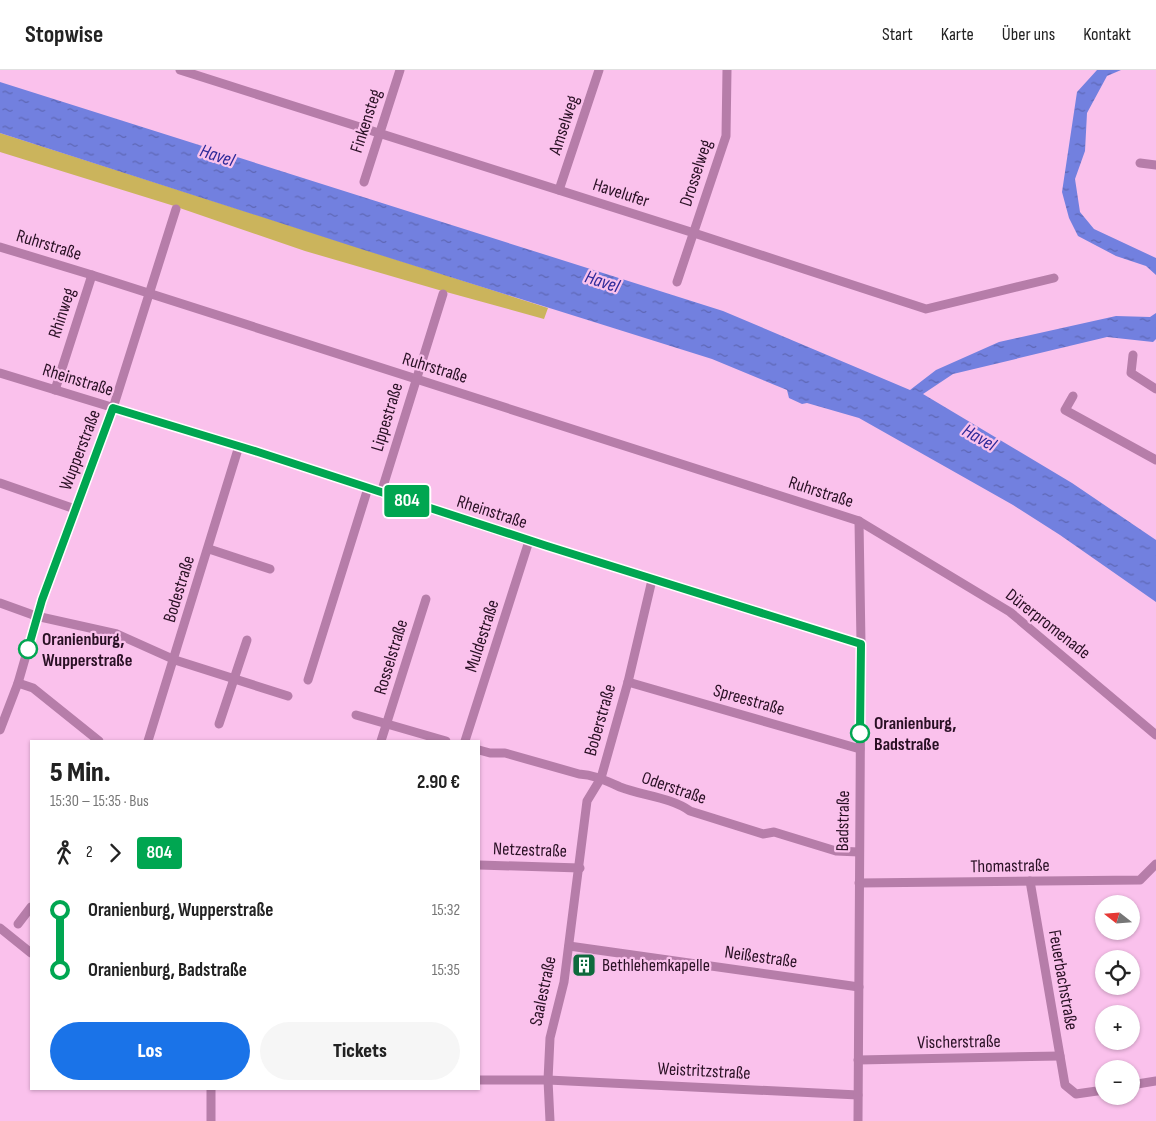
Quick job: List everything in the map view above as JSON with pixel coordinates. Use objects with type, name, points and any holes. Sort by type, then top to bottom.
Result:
[{"type":"street","name":"Havelufer","points":[[180,70],[560,190],[926,309],[1054,278]]},
{"type":"street","name":"Finkensteg","points":[[364,182],[400,70]]},
{"type":"street","name":"Amselweg","points":[[560,190],[599,70]]},
{"type":"street","name":"Drosselweg","points":[[678,282],[726,136],[727,70]]},
{"type":"street","points":[[1140,163],[1156,165]]},
{"type":"street","name":"Wupperstraße","points":[[0,730],[18,683],[36,616],[113,408],[176,209]]},
{"type":"street","name":"Ruhrstraße","points":[[0,247],[92,274],[859,521]]},
{"type":"street","name":"Rhinweg","points":[[55,390],[92,274]]},
{"type":"street","name":"Lippestraße","points":[[381,493],[443,294]]},
{"type":"street","points":[[1133,355],[1130,373],[1156,389]]},
{"type":"street","name":"Rheinstraße","points":[[0,373],[239,446],[529,541],[861,644]]},
{"type":"street","points":[[1072,396],[1066,410],[1155,456]]},
{"type":"street","name":"Bodestraße","points":[[148,740],[209,549],[239,446]]},
{"type":"street","points":[[0,483],[75,509]]},
{"type":"street","points":[[308,680],[368,488]]},
{"type":"street","name":"Badstraße","points":[[858,1121],[861,644],[859,521]]},
{"type":"street","name":"Dürerpromenade","points":[[859,521],[1010,612],[1156,735]]},
{"type":"street","name":"Muldestraße","points":[[465,740],[529,541]]},
{"type":"street","points":[[209,549],[270,569]]},
{"type":"street","name":"Boberstraße","points":[[580,868],[587,801],[600,778],[628,682],[652,580]]},
{"type":"street","name":"Rosselstraße","points":[[382,740],[426,599]]},
{"type":"street","points":[[0,603],[36,616],[117,634],[174,660],[288,696]]},
{"type":"street","points":[[219,724],[247,640]]},
{"type":"street","name":"Spreestraße","points":[[628,682],[860,749]]},
{"type":"street","points":[[18,683],[33,688],[98,740]]},
{"type":"street","points":[[356,715],[443,740]]},
{"type":"street","name":"Oderstraße","points":[[480,750],[490,753],[505,753],[600,778],[620,787],[681,805],[690,811],[763,834],[774,832],[836,851],[859,852]]},
{"type":"street","name":"Thomastraße","points":[[858,883],[1140,880],[1156,864]]},
{"type":"street","name":"Netzestraße","points":[[480,865],[580,868]]},
{"type":"street","name":"Saalestraße","points":[[550,1121],[548,1080],[550,1038],[564,982],[580,868]]},
{"type":"street","name":"Feuerbachstraße","points":[[1030,881],[1065,1085],[1076,1094],[1095,1091]]},
{"type":"street","points":[[18,924],[30,908]]},
{"type":"street","points":[[0,928],[30,952]]},
{"type":"street","name":"Neißestraße","points":[[569,946],[859,987]]},
{"type":"street","name":"Vischerstraße","points":[[858,1060],[1060,1056]]},
{"type":"street","name":"Weistritzstraße","points":[[480,1080],[548,1080],[858,1095]]},
{"type":"street","points":[[1140,1084],[1156,1081]]},
{"type":"street","points":[[210,1121],[211,1090]]},
{"type":"shaded area","points":[[0,133],[548,308],[544,319],[305,251],[171,205],[0,152]]},
{"type":"water","points":[[1097,70],[1121,70],[1107,76],[1087,113],[1085,151],[1075,179],[1080,212],[1094,229],[1156,258],[1156,275],[1146,266],[1116,256],[1078,236],[1069,218],[1062,192],[1077,92]]},
{"type":"water","name":"Havel","points":[[0,82],[723,311],[910,390],[936,370],[999,342],[1116,316],[1150,317],[1156,313],[1156,339],[1153,342],[1107,337],[953,374],[923,394],[1072,483],[1156,540],[1156,602],[1060,535],[1013,505],[859,418],[807,403],[802,404],[789,398],[787,390],[712,359],[0,133]]},
{"type":"bus line","name":"804","points":[[28,649],[36,616],[113,408],[258,452],[652,580],[861,644],[860,733]]},
{"type":"place","name":"Oranienburg, Wupperstraße","points":[[28,649]]},
{"type":"place","name":"Oranienburg, Badstraße","points":[[860,733]]},
{"type":"place","name":"Bethlehemkapelle","points":[[584,965]]}]
